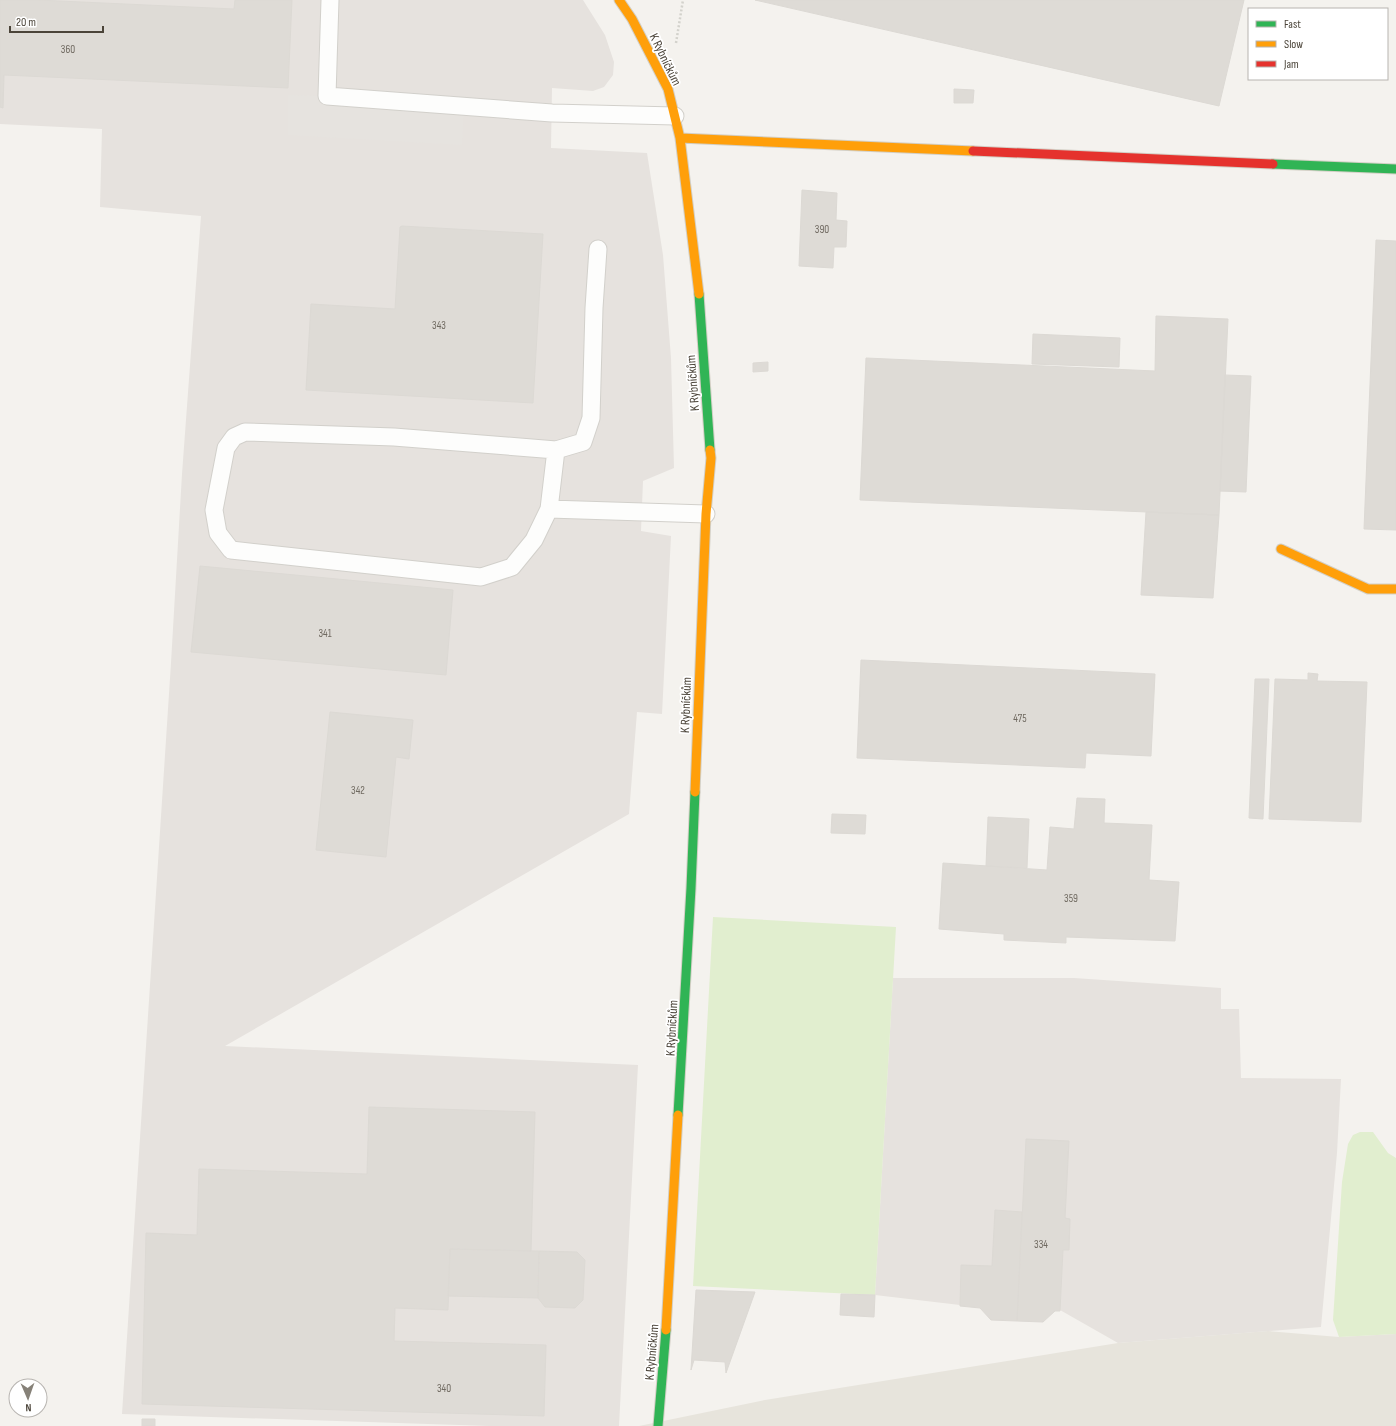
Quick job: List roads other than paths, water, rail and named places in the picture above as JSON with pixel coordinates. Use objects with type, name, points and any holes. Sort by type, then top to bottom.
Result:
[{"type":"street","name":"K Rybníčkům","points":[[619,0],[632,19],[668,89],[680,138],[699,297],[711,458],[706,514],[692,888],[667,1320],[658,1426]]},
{"type":"street","points":[[680,138],[1396,169]]},
{"type":"street","points":[[1281,549],[1368,589],[1396,589]]},
{"type":"lane","points":[[330,0],[327,96],[552,113],[675,116]]},
{"type":"lane","points":[[556,450],[549,508],[534,540],[512,567],[481,577],[232,550],[218,532],[214,510],[226,448],[234,437],[245,432],[394,437],[556,450],[582,442],[591,418],[594,308],[598,249]]},
{"type":"lane","points":[[549,508],[706,514]]}]
